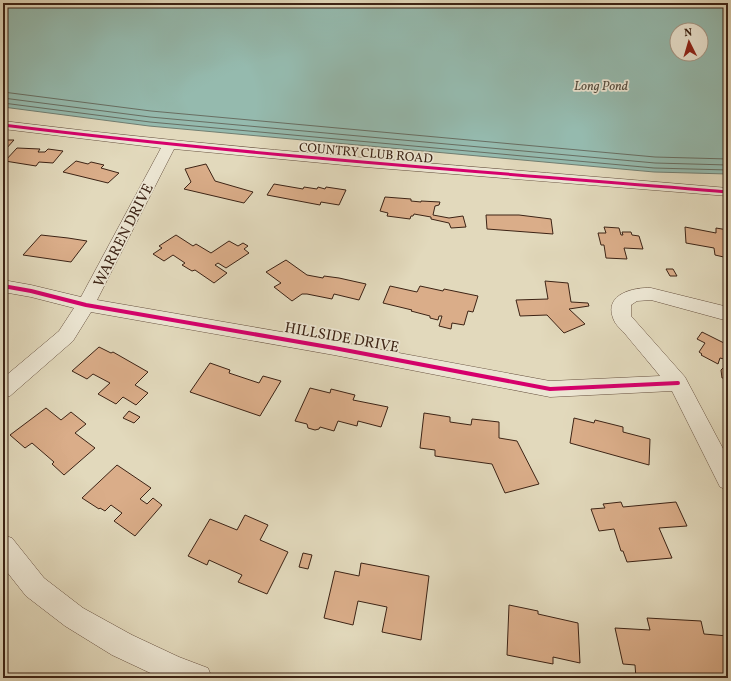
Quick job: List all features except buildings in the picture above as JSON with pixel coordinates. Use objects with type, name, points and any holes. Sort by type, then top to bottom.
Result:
[{"type":"street","name":"COUNTRY CLUB ROAD","points":[[3,125],[170,144],[436,169],[518,174],[728,192]]},
{"type":"street","name":"WARREN DRIVE","points":[[3,390],[66,336],[86,305],[170,144]]},
{"type":"street","name":"HILLSIDE DRIVE","points":[[3,286],[31,291],[86,305],[334,348],[550,389],[678,383]]},
{"type":"street","points":[[728,314],[651,294],[629,296],[622,302],[620,310],[622,318],[678,383],[728,480]]},
{"type":"street","points":[[3,547],[35,587],[74,617],[122,645],[175,670],[198,678]]},
{"type":"water","name":"Long Pond","points":[[3,3],[728,3],[728,174],[654,172],[149,126],[3,107]]},
{"type":"cycle path","points":[[3,125],[274,155],[728,192]]},
{"type":"cycle path","points":[[3,286],[31,291],[86,305],[334,348],[550,389],[678,383]]}]
